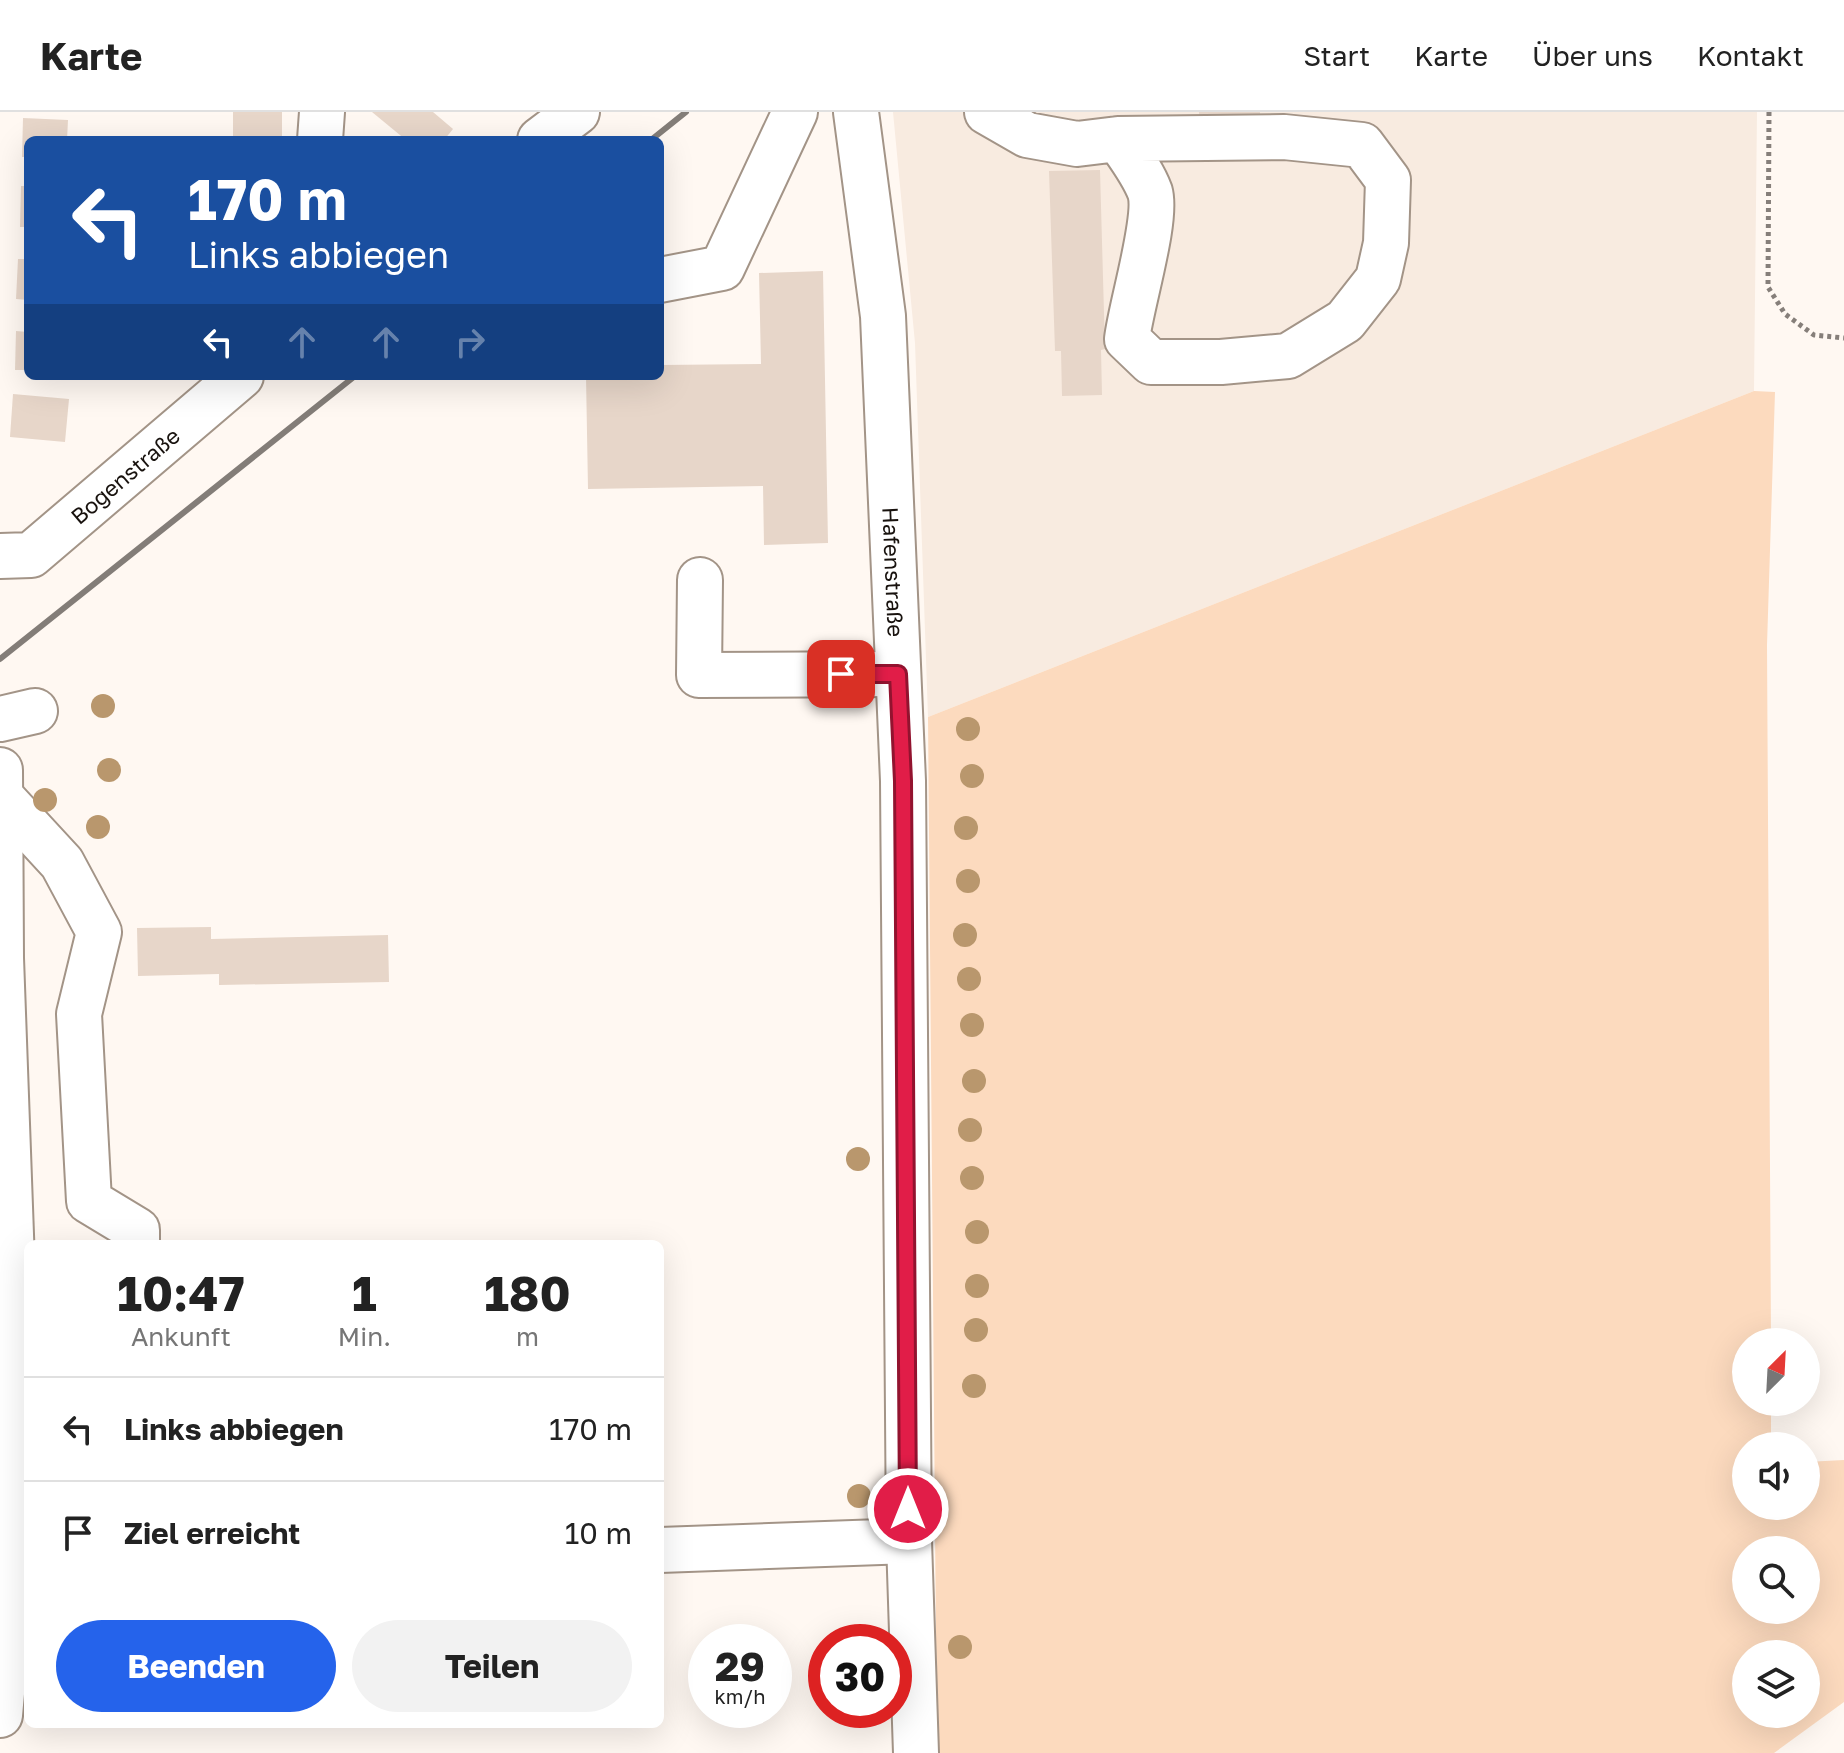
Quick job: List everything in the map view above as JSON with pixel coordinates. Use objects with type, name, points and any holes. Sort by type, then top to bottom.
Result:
[{"type":"street","points":[[320,136],[322,112]]},
{"type":"street","points":[[545,136],[577,112]]},
{"type":"street","points":[[664,279],[722,268],[795,112]]},
{"type":"street","name":"Hafenstraße","points":[[856,112],[883,316],[903,781],[909,1541],[916,1753]]},
{"type":"street","points":[[987,112],[1027,135],[1077,144],[1118,139],[1284,137],[1362,145],[1388,180],[1386,243],[1378,279],[1345,321],[1288,356],[1221,362],[1151,362],[1127,339],[1131,304],[1153,213],[1150,192],[1118,139]]},
{"type":"street","name":"Bogenstraße","points":[[0,556],[31,555],[236,380]]},
{"type":"street","points":[[700,580],[699,675],[898,674]]},
{"type":"street","points":[[1,784],[62,863],[99,932],[79,1014],[89,1201],[137,1230],[137,1240]]},
{"type":"street","points":[[0,1715],[18,1428],[1,958],[1,784]]},
{"type":"street","points":[[664,1550],[909,1541]]},
{"type":"path","points":[[1769,112],[1768,287],[1785,314],[1814,335],[1844,338]]},
{"type":"shaded area","points":[[893,112],[1757,112],[1754,391],[928,717],[915,343]]},
{"type":"shaded area","points":[[1754,391],[1775,392],[1767,645],[1771,1328],[1732,1328],[1732,1416],[1771,1416],[1771,1432],[1732,1432],[1732,1520],[1820,1520],[1820,1461],[1844,1460],[1844,1702],[1820,1719],[1820,1640],[1732,1640],[1732,1728],[1808,1728],[1774,1753],[937,1753],[928,717]]},
{"type":"building","points":[[233,112],[282,112],[282,136],[233,136]]},
{"type":"building","points":[[372,112],[433,112],[453,129],[447,136],[401,136]]},
{"type":"building","points":[[1199,112],[1260,112],[1260,117],[1199,118]]},
{"type":"building","points":[[23,118],[68,120],[67,136],[24,136],[22,157]]},
{"type":"building","points":[[1100,170],[1105,349],[1101,350],[1102,395],[1062,396],[1061,351],[1055,351],[1049,171]]},
{"type":"building","points":[[21,186],[24,186],[24,227],[20,227]]},
{"type":"building","points":[[18,259],[24,259],[24,300],[16,299]]},
{"type":"building","points":[[823,271],[828,543],[764,545],[763,486],[588,489],[586,380],[664,380],[664,365],[761,364],[759,273]]},
{"type":"building","points":[[16,331],[24,332],[24,370],[15,370]]},
{"type":"building","points":[[13,394],[69,399],[65,442],[10,437]]},
{"type":"building","points":[[211,927],[211,939],[388,935],[389,982],[219,985],[219,974],[138,976],[137,928]]},
{"type":"railway","points":[[656,136],[686,112]]},
{"type":"railway","points":[[0,659],[350,380]]},
{"type":"route","points":[[841,674],[898,674],[903,781],[908,1509]]}]
